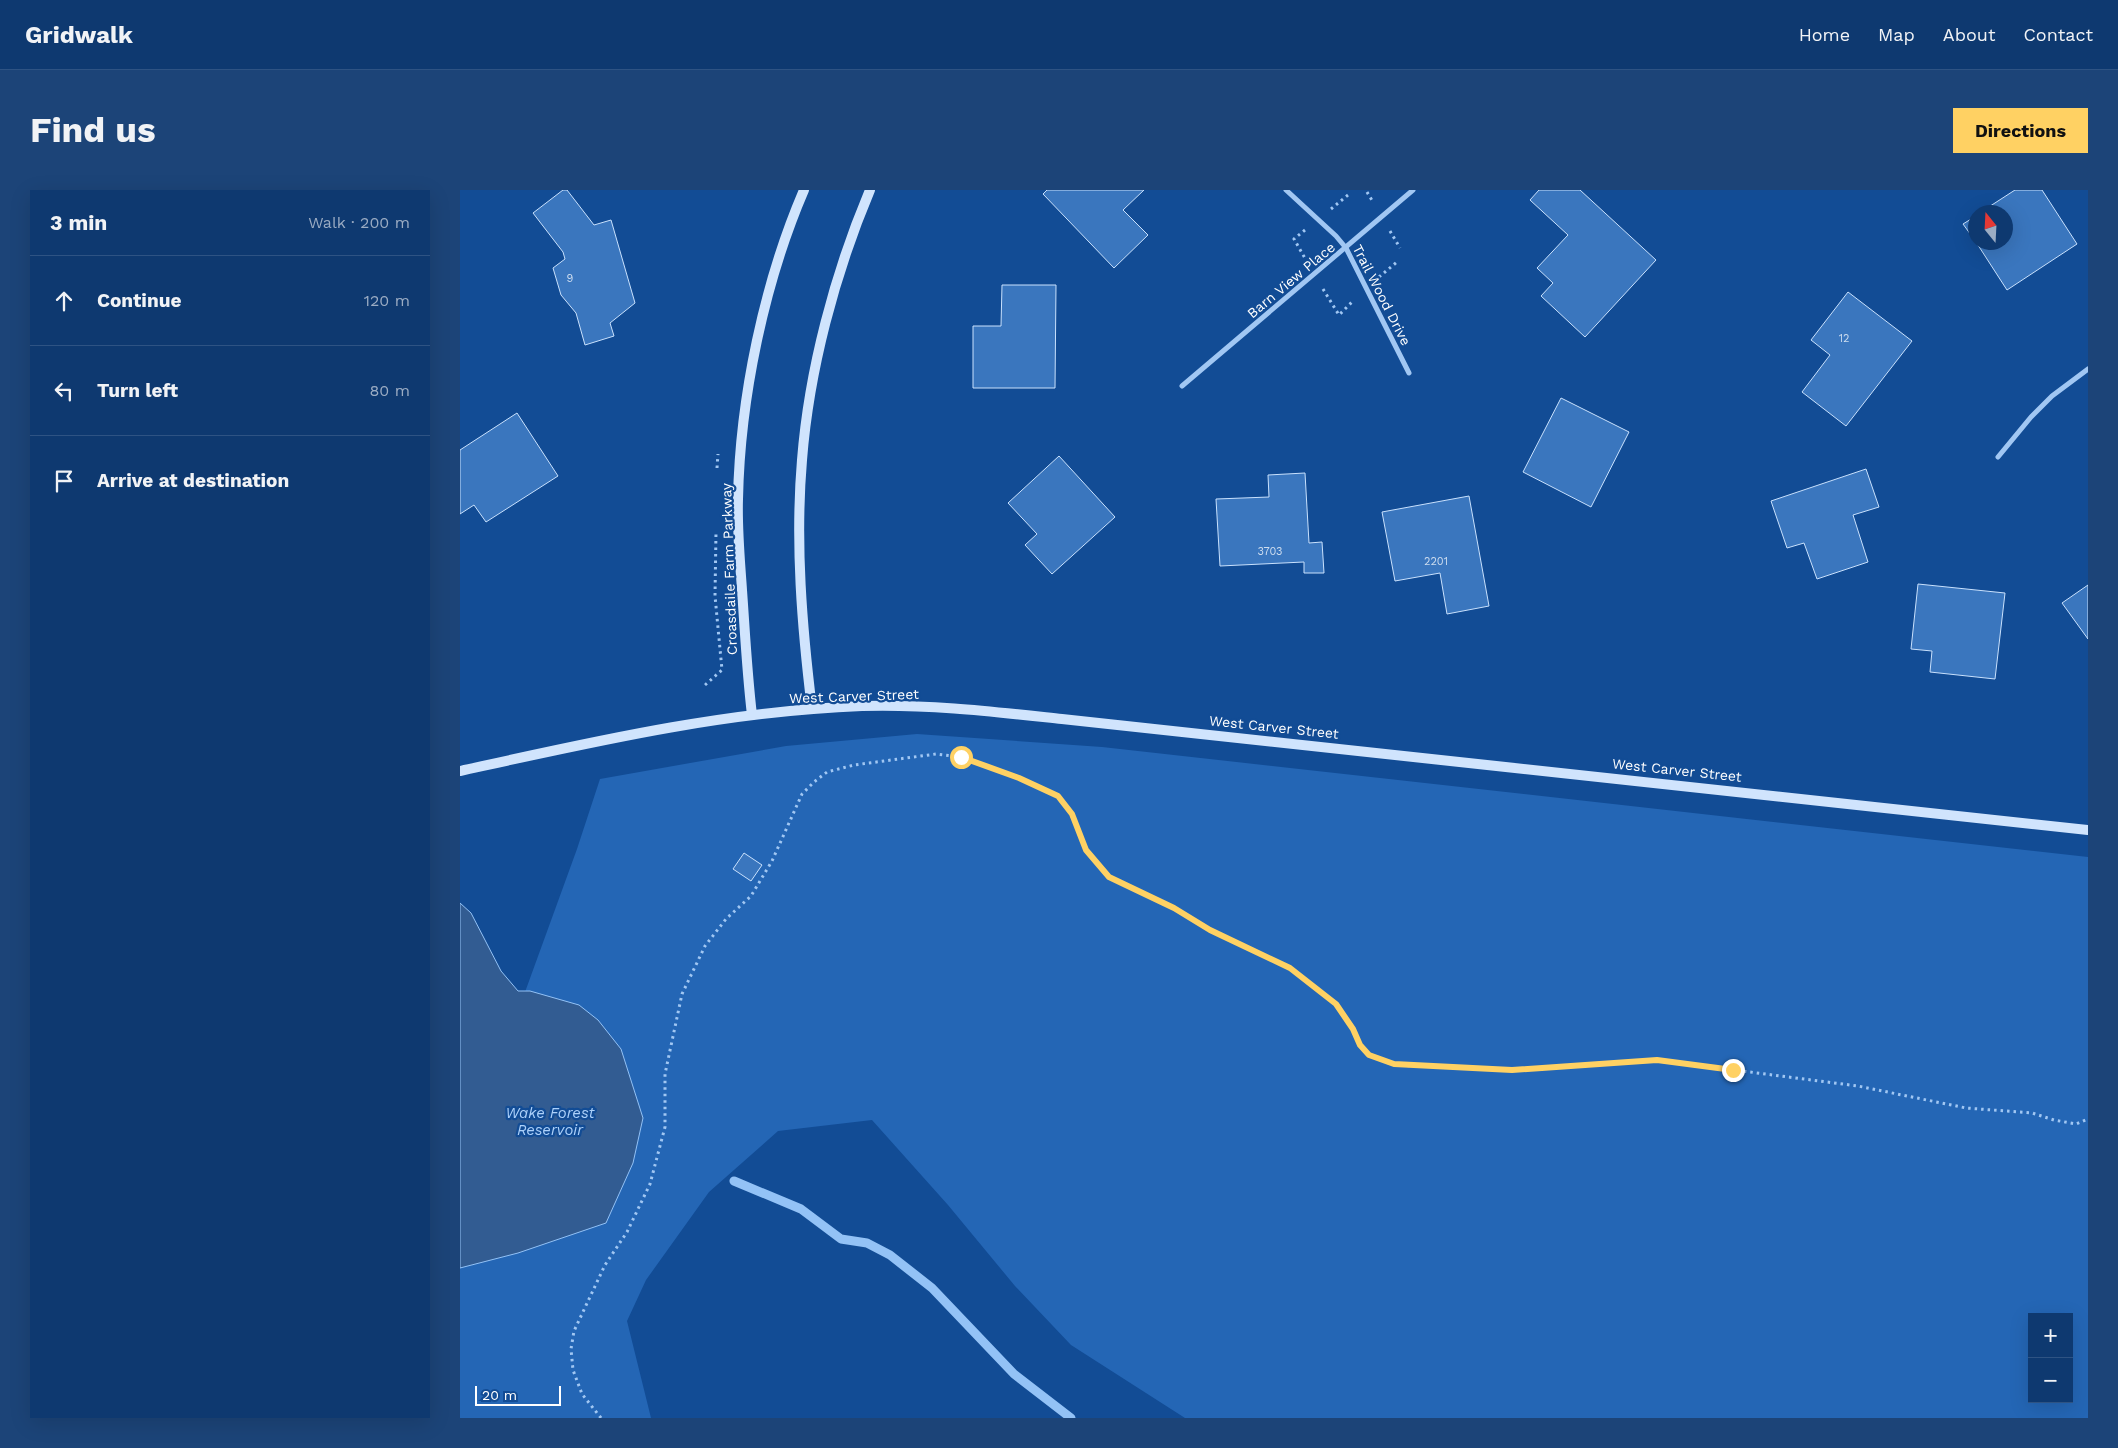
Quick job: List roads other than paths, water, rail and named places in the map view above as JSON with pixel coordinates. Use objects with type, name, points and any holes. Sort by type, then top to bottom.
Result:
[{"type":"street","name":"Croasdaile Farm Parkway","points":[[752,715],[744,616],[738,500],[745,399],[767,303],[788,228],[804,190]]},
{"type":"street","points":[[812,710],[802,604],[800,537],[802,460],[814,372],[857,220],[870,190]]},
{"type":"street","name":"Trail Wood Drive","points":[[1286,190],[1336,236],[1346,248],[1409,373]]},
{"type":"street","name":"Barn View Place","points":[[1182,386],[1413,190]]},
{"type":"street","points":[[1998,457],[2030,417],[2052,396],[2088,369]]},
{"type":"street","name":"West Carver Street","points":[[460,771],[631,735],[752,715],[891,706],[960,709],[1578,773],[2088,830]]},
{"type":"water","name":"Wake Forest Reservoir","points":[[460,903],[471,913],[501,971],[518,991],[530,991],[579,1005],[598,1020],[621,1049],[643,1118],[633,1163],[606,1223],[518,1253],[460,1268]]},
{"type":"waterway","points":[[734,1181],[801,1209],[841,1239],[867,1243],[890,1255],[932,1288],[1014,1374],[1071,1418]]}]
